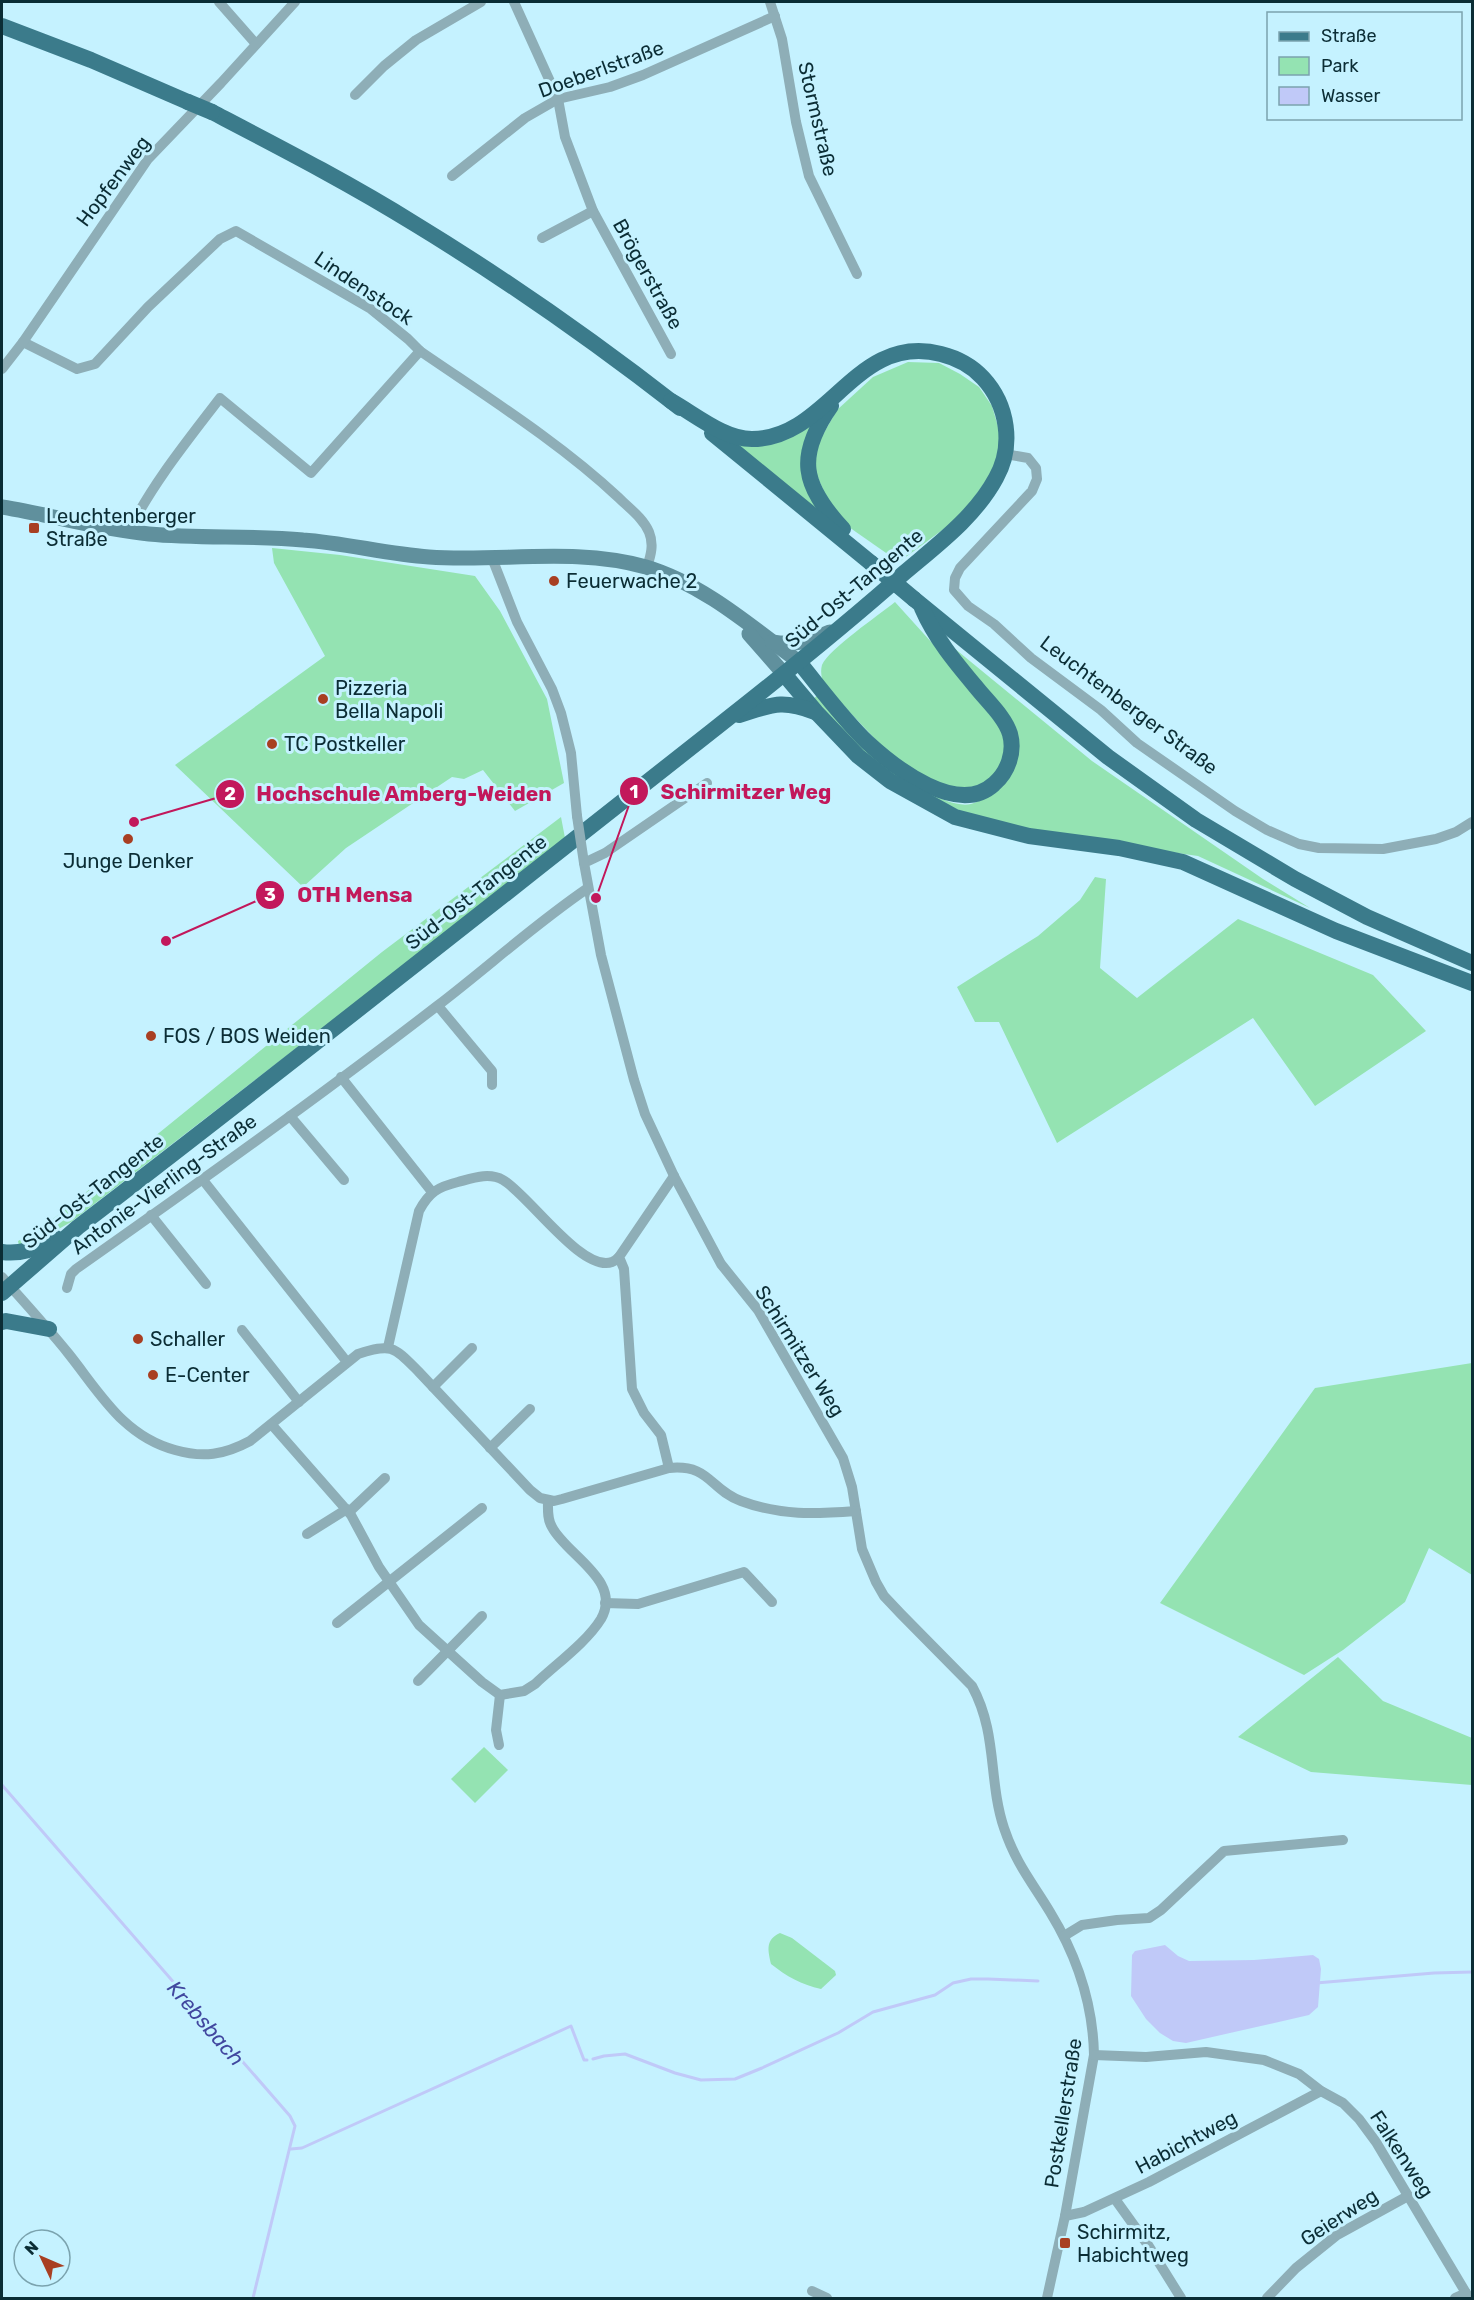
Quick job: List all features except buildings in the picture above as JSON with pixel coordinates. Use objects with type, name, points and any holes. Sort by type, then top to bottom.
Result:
[{"type":"main road","points":[[2,26],[91,60],[212,112],[296,156],[414,223],[534,300],[671,401],[1108,757],[1196,820],[1295,879],[1367,917],[1473,963]]},
{"type":"main road","points":[[671,401],[736,438],[758,439],[779,434],[797,426],[878,360],[903,352],[924,351],[951,357],[969,366],[986,381],[1000,404],[1006,428],[1005,454]]},
{"type":"main road","points":[[843,388],[810,441],[809,471],[818,499],[865,558]]},
{"type":"main road","name":"Süd-Ost-Tangente","points":[[4,1285],[460,931],[799,662],[941,541],[978,506],[995,480],[1005,454]]},
{"type":"main road","points":[[799,662],[866,741],[901,769],[945,792],[959,795],[982,792],[1002,776],[1009,762],[1012,747],[1010,733],[996,711],[933,632],[917,602]]},
{"type":"main road","points":[[784,674],[858,756],[890,781],[955,817],[1029,836],[1152,854],[1183,862],[1336,931],[1473,983]]},
{"type":"main road","points":[[729,718],[781,703],[816,712]]},
{"type":"main road","points":[[2,1252],[15,1254],[30,1251],[78,1227]]},
{"type":"main road","points":[[2,1322],[49,1329]]},
{"type":"street","points":[[219,2],[256,44]]},
{"type":"street","name":"Hopfenweg","points":[[2,369],[23,342],[147,159],[295,2]]},
{"type":"street","points":[[355,95],[416,39],[481,2]]},
{"type":"street","name":"Brögerstraße","points":[[514,2],[558,99],[565,136],[593,211],[671,354]]},
{"type":"street","name":"Stormstraße","points":[[770,2],[782,39],[796,122],[809,176],[856,274]]},
{"type":"street","name":"Doeberlstraße","points":[[452,176],[525,118],[558,99],[610,87],[643,75],[775,16]]},
{"type":"street","name":"Brögerstraße","points":[[542,238],[593,211]]},
{"type":"street","name":"Lindenstock","points":[[23,342],[77,369],[95,364],[148,307],[220,239],[236,231],[371,309],[420,351],[524,422],[602,482],[644,524],[652,544],[647,567]]},
{"type":"street","points":[[129,531],[136,515],[220,398],[311,473],[420,351]]},
{"type":"street","name":"Leuchtenberger Straße","points":[[1005,454],[1028,458],[1036,468],[1035,485],[960,568],[955,578],[954,590],[968,606],[994,624],[1031,658],[1101,710],[1137,743],[1235,811],[1267,830],[1299,844],[1319,848],[1383,849],[1436,839],[1456,832],[1473,822]]},
{"type":"street","points":[[2,507],[129,531],[171,536],[304,540],[427,557],[592,557],[647,567],[692,586],[799,662]]},
{"type":"street","name":"Schirmitzer Weg","points":[[492,558],[517,622],[552,689],[561,713],[571,753],[577,816],[601,955],[645,1114],[674,1176],[722,1264],[758,1310],[843,1458],[852,1487],[862,1549],[884,1596],[972,1686],[986,1716],[1003,1826],[1017,1863],[1064,1936]]},
{"type":"street","points":[[722,606],[784,674]]},
{"type":"street","points":[[771,642],[789,645],[805,643],[841,627]]},
{"type":"street","points":[[584,863],[605,853],[707,783]]},
{"type":"street","name":"Antonie-Vierling-Straße","points":[[67,1288],[71,1274],[76,1269],[203,1180],[438,1006],[561,906],[588,888]]},
{"type":"street","points":[[438,1006],[492,1071],[492,1085]]},
{"type":"street","points":[[341,1077],[432,1192]]},
{"type":"street","points":[[290,1116],[344,1180]]},
{"type":"street","points":[[388,1347],[419,1211],[432,1192],[440,1187],[480,1176],[503,1180],[582,1254],[601,1263],[611,1263],[619,1257],[674,1176]]},
{"type":"street","points":[[203,1180],[347,1362]]},
{"type":"street","points":[[151,1215],[206,1284]]},
{"type":"street","points":[[619,1257],[624,1269],[632,1389],[644,1413],[662,1435],[669,1468]]},
{"type":"street","points":[[4,1285],[49,1329],[123,1422],[138,1435],[156,1445],[192,1455],[208,1455],[239,1447],[272,1425],[358,1354],[388,1347],[402,1356],[540,1498],[562,1499],[669,1468],[693,1468],[740,1501],[773,1510],[809,1515],[856,1511]]},
{"type":"street","points":[[242,1330],[299,1402]]},
{"type":"street","points":[[433,1387],[472,1348]]},
{"type":"street","points":[[490,1448],[530,1409]]},
{"type":"street","points":[[272,1425],[348,1510],[388,1582],[418,1625],[500,1695],[524,1691],[535,1684],[597,1625],[603,1616],[605,1603],[602,1585],[595,1574],[553,1530],[548,1513],[548,1500]]},
{"type":"street","points":[[307,1534],[348,1510],[386,1478]]},
{"type":"street","points":[[337,1623],[482,1508]]},
{"type":"street","points":[[605,1603],[638,1604],[744,1572],[772,1602]]},
{"type":"street","points":[[418,1681],[482,1616]]},
{"type":"street","points":[[500,1695],[496,1730],[500,1745]]},
{"type":"street","points":[[1064,1936],[1082,1925],[1149,1918],[1161,1910],[1224,1851],[1343,1840]]},
{"type":"street","name":"Postkellerstraße","points":[[1047,2298],[1065,2216],[1094,2055],[1094,2033],[1087,1996],[1064,1936]]},
{"type":"street","name":"Falkenweg","points":[[1094,2055],[1146,2057],[1206,2052],[1238,2055],[1283,2066],[1344,2103],[1359,2119],[1467,2296]]},
{"type":"street","name":"Habichtweg","points":[[1065,2216],[1084,2212],[1115,2199],[1321,2091]]},
{"type":"street","name":"Geierweg","points":[[1267,2298],[1296,2268],[1336,2235],[1408,2196]]},
{"type":"street","points":[[1115,2199],[1148,2245],[1181,2298]]},
{"type":"street","points":[[812,2291],[827,2298]]},
{"type":"street","points":[[1455,2298],[1467,2296]]},
{"type":"green space","points":[[908,362],[939,363],[979,387],[992,406],[999,430],[999,451],[993,471],[960,517],[899,562],[846,525],[832,510],[815,471],[817,445],[837,410],[873,377]]},
{"type":"green space","points":[[816,419],[805,447],[818,512],[727,440],[754,446],[774,443],[784,440]]},
{"type":"green space","points":[[272,548],[340,555],[475,576],[500,611],[547,699],[564,783],[515,811],[483,770],[464,779],[452,777],[346,848],[303,887],[175,765],[325,656],[274,563]]},
{"type":"green space","points":[[895,602],[933,644],[1002,730],[1006,752],[1002,765],[983,786],[948,789],[896,761],[823,684],[821,668],[826,658],[844,641]]},
{"type":"green space","points":[[943,639],[1092,761],[1263,879],[1310,908],[1198,856],[1004,827],[963,813],[906,786],[878,766],[853,745],[813,699],[818,695],[868,751],[896,774],[945,800],[966,805],[978,801],[999,788],[1010,774],[1016,750],[1014,733],[1012,725]]},
{"type":"green space","points":[[561,817],[565,838],[71,1222],[20,1251],[18,1241],[43,1227],[382,952]]},
{"type":"green space","points":[[1095,877],[1106,879],[1100,968],[1137,998],[1238,919],[1373,975],[1426,1031],[1315,1106],[1253,1018],[1057,1143],[999,1022],[975,1022],[957,987],[1038,936],[1080,900]]},
{"type":"green space","points":[[1472,1363],[1472,1575],[1429,1548],[1405,1602],[1343,1650],[1304,1675],[1160,1603],[1315,1388]]},
{"type":"green space","points":[[1338,1657],[1383,1701],[1472,1738],[1472,1785],[1311,1772],[1238,1737]]},
{"type":"green space","points":[[484,1747],[508,1770],[475,1803],[451,1779]]},
{"type":"green space","points":[[780,1933],[792,1938],[835,1971],[836,1975],[821,1989],[788,1976],[771,1964],[770,1942]]},
{"type":"water","points":[[1165,1945],[1178,1956],[1189,1961],[1254,1960],[1313,1955],[1319,1959],[1321,1969],[1318,2007],[1309,2015],[1186,2043],[1173,2041],[1160,2033],[1146,2019],[1131,1996],[1132,1955],[1135,1951]]},
{"type":"waterway","name":"Krebsbach","points":[[2,1785],[290,2116],[295,2126],[253,2298]]},
{"type":"waterway","points":[[1316,1983],[1472,1972]]},
{"type":"waterway","points":[[593,2059],[625,2054],[701,2080],[735,2079],[838,2033],[873,2012],[935,1995],[953,1983],[971,1979],[1038,1981]]},
{"type":"waterway","points":[[291,2149],[302,2148],[571,2026],[584,2060],[587,2060]]},
{"type":"place","name":"Leuchtenberger Straße","points":[[34,528]]},
{"type":"place","name":"Feuerwache 2","points":[[554,581]]},
{"type":"place","name":"Pizzeria Bella Napoli","points":[[323,699]]},
{"type":"place","name":"TC Postkeller","points":[[272,744]]},
{"type":"place","name":"Hochschule Amberg-Weiden","points":[[134,822]]},
{"type":"place","name":"Junge Denker","points":[[128,839]]},
{"type":"place","name":"Schirmitzer Weg","points":[[596,898]]},
{"type":"place","name":"OTH Mensa","points":[[166,941]]},
{"type":"place","name":"FOS / BOS Weiden","points":[[151,1036]]},
{"type":"place","name":"Schaller","points":[[138,1339]]},
{"type":"place","name":"E-Center","points":[[153,1375]]},
{"type":"place","name":"Schirmitz, Habichtweg","points":[[1065,2243]]}]
